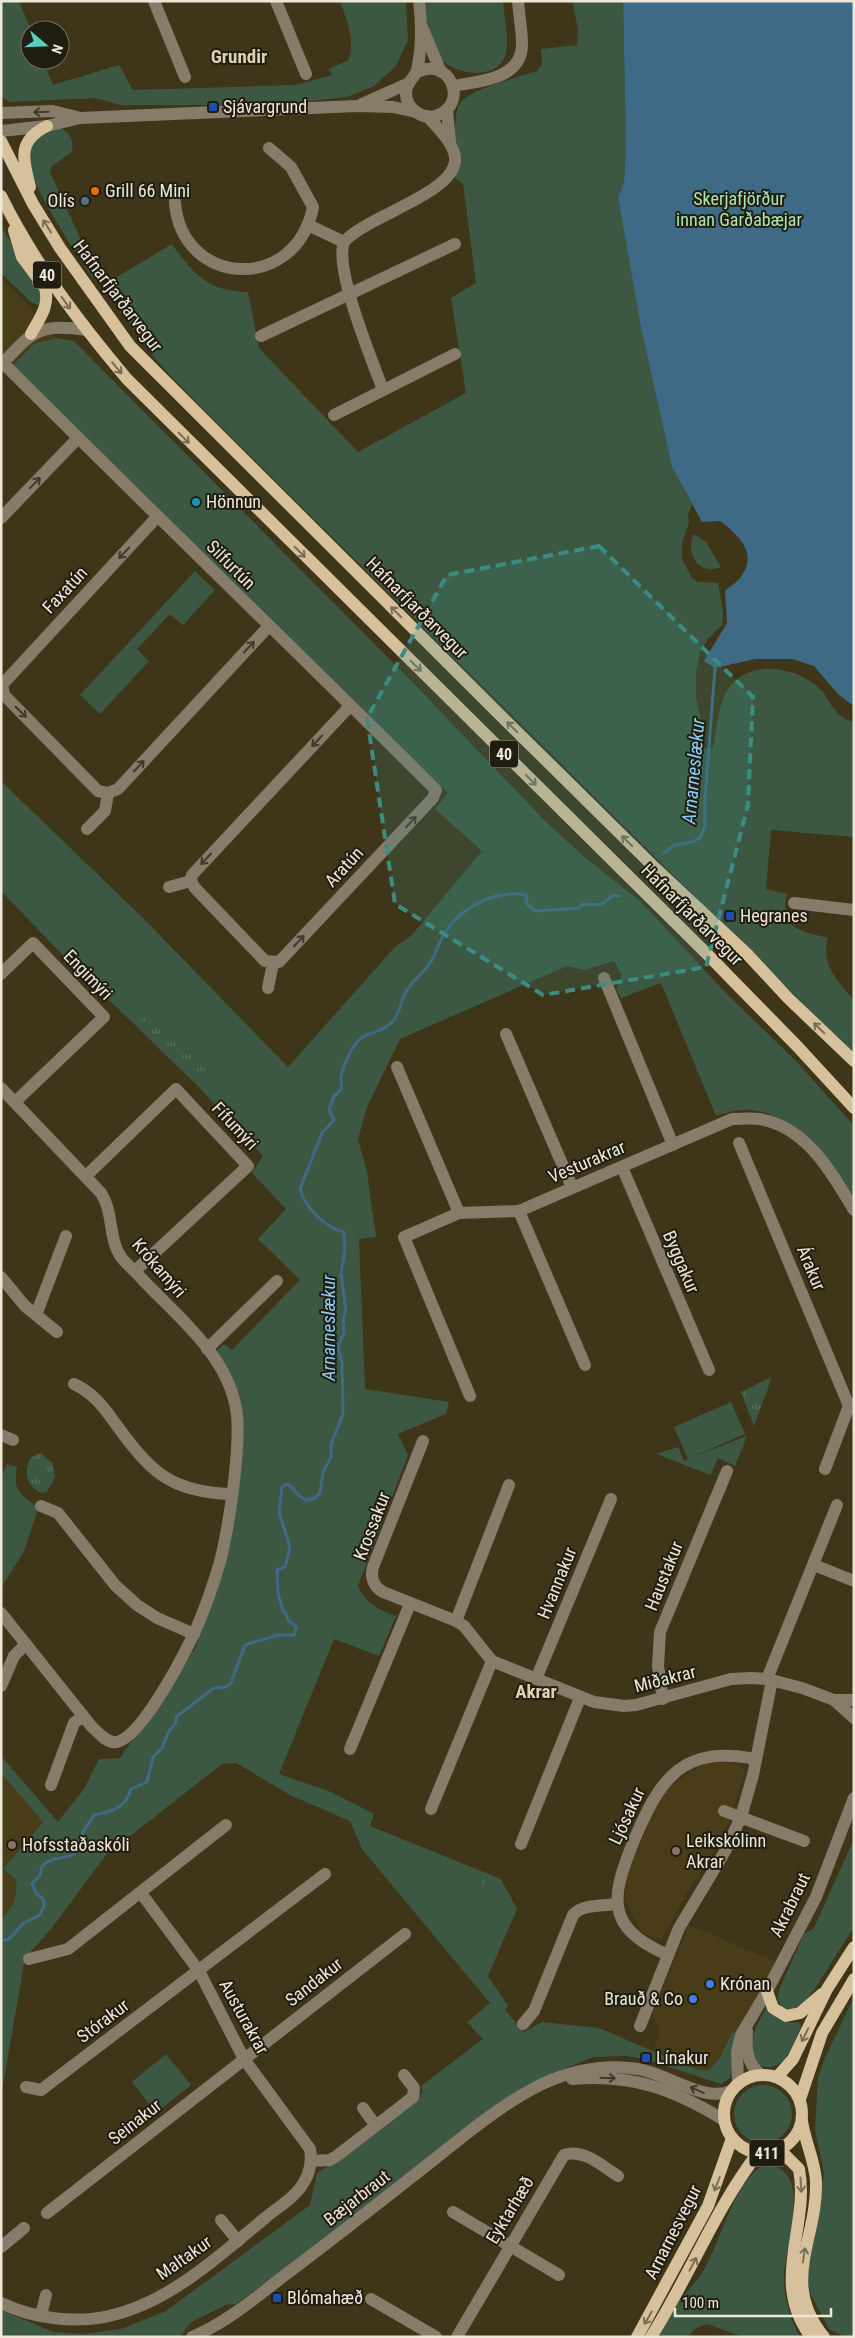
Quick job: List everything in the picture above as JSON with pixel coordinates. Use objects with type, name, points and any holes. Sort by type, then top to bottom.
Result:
[{"type":"main road","points":[[33,204],[24,154],[31,137],[47,126]]},
{"type":"main road","name":"Hafnarfjarðarvegur","points":[[1,141],[33,204],[109,318],[130,346],[162,380],[854,1062]]},
{"type":"main road","name":"Hafnarfjarðarvegur","points":[[1,196],[35,258],[86,330],[127,380],[720,967],[854,1108]]},
{"type":"main road","points":[[12,218],[22,257],[45,288],[46,294],[44,310],[31,334]]},
{"type":"main road","points":[[777,2077],[793,2059],[827,1989],[854,1947]]},
{"type":"main road","name":"411","points":[[724,2120],[732,2138],[743,2148],[758,2153],[773,2152],[792,2141],[802,2121],[800,2099],[815,2049],[822,2033],[854,1980]]},
{"type":"main road","points":[[767,1991],[774,2008],[779,2013],[789,2016],[800,2013],[827,1989]]},
{"type":"main road","points":[[724,2120],[726,2100],[735,2087],[748,2077],[760,2074],[777,2077],[791,2086],[800,2099]]},
{"type":"main road","points":[[802,2121],[814,2165],[816,2198],[803,2254],[801,2280],[811,2315],[824,2337]]},
{"type":"main road","name":"Arnarnesvegur","points":[[637,2337],[708,2206],[732,2138]]},
{"type":"main road","points":[[773,2152],[785,2155],[799,2169],[801,2202],[791,2264],[792,2290],[800,2320],[811,2337]]},
{"type":"main road","name":"Arnarnesvegur","points":[[651,2337],[674,2299],[737,2181],[758,2153]]},
{"type":"street","points":[[154,1],[185,77]]},
{"type":"street","points":[[276,1],[306,74]]},
{"type":"street","points":[[417,72],[422,26],[420,1]]},
{"type":"street","points":[[453,86],[498,77],[513,68],[520,57],[522,44],[518,1]]},
{"type":"street","points":[[1,131],[47,126],[80,118],[357,106],[393,107],[422,114],[438,115],[447,109],[454,96],[453,86],[441,72],[422,26]]},
{"type":"street","points":[[357,106],[407,84],[417,72],[426,69],[441,72]]},
{"type":"street","points":[[407,84],[406,98],[450,146]]},
{"type":"street","points":[[383,390],[350,293],[342,263],[341,249],[344,242],[358,228],[430,191],[448,178],[452,172],[455,158],[450,146],[447,109]]},
{"type":"street","points":[[1,113],[53,111],[80,118]]},
{"type":"street","points":[[175,202],[182,231],[193,247],[209,259],[244,270],[262,268],[281,258],[296,245],[308,225],[313,207],[309,198],[303,192],[291,167],[269,148]]},
{"type":"street","points":[[308,225],[344,242]]},
{"type":"street","points":[[261,336],[455,244]]},
{"type":"street","points":[[2,364],[31,334],[54,327],[86,330]]},
{"type":"street","points":[[334,415],[455,354]]},
{"type":"street","name":"Silfurtún","points":[[2,364],[436,790]]},
{"type":"street","points":[[1,518],[78,438]]},
{"type":"street","name":"Faxatún","points":[[108,793],[98,791],[4,695],[1,689],[5,680],[157,517]]},
{"type":"street","points":[[87,829],[105,811],[108,793],[118,789],[269,626]]},
{"type":"street","points":[[268,988],[273,963],[266,961],[195,888],[191,881],[194,872],[350,706]]},
{"type":"street","name":"Aratún","points":[[273,963],[280,962],[433,798],[436,790]]},
{"type":"street","points":[[169,886],[191,881]]},
{"type":"street","points":[[794,903],[854,910]]},
{"type":"street","name":"Engimýri","points":[[1,974],[33,943],[104,1017],[14,1102]]},
{"type":"street","points":[[604,978],[673,1145]]},
{"type":"street","points":[[506,1034],[572,1186]]},
{"type":"street","points":[[397,1067],[459,1213]]},
{"type":"street","name":"Krókamýri","points":[[1,1088],[86,1176],[104,1198],[109,1210],[118,1251],[207,1349],[225,1374],[236,1408],[237,1437],[231,1494],[220,1560],[194,1634],[149,1712],[126,1738],[110,1742],[92,1727],[1,1613]]},
{"type":"street","name":"Fífumýri","points":[[86,1176],[176,1089],[248,1166],[135,1271]]},
{"type":"street","name":"Vesturakrar","points":[[470,1396],[404,1237],[459,1213],[519,1211],[572,1186],[622,1167],[732,1120],[759,1119],[782,1125],[798,1135],[812,1150],[854,1210]]},
{"type":"street","name":"Árakur","points":[[739,1143],[852,1407],[825,1470]]},
{"type":"street","name":"Byggakur","points":[[622,1167],[709,1370]]},
{"type":"street","points":[[519,1211],[585,1366]]},
{"type":"street","points":[[36,1315],[66,1236]]},
{"type":"street","points":[[1,1277],[25,1306],[57,1332]]},
{"type":"street","points":[[207,1349],[277,1281]]},
{"type":"street","points":[[74,1384],[85,1389],[98,1399],[136,1450],[162,1476],[174,1483],[206,1494],[231,1494]]},
{"type":"street","name":"Krossakur","points":[[410,1604],[378,1589],[374,1583],[372,1571],[423,1442]]},
{"type":"street","name":"Haustakur","points":[[663,1699],[658,1666],[660,1632],[727,1472]]},
{"type":"street","points":[[456,1621],[509,1485]]},
{"type":"street","name":"Hvannakur","points":[[536,1680],[610,1499]]},
{"type":"street","points":[[640,2026],[687,1912],[724,1853],[741,1817],[756,1759],[770,1680],[837,1505]]},
{"type":"street","points":[[41,1506],[58,1513],[115,1585],[137,1605],[156,1618],[194,1634]]},
{"type":"street","points":[[814,1565],[854,1581]]},
{"type":"street","points":[[350,1749],[410,1604]]},
{"type":"street","name":"Miðakrar","points":[[410,1604],[456,1621],[464,1626],[492,1661],[580,1698],[606,1704],[624,1706],[663,1699],[731,1679],[770,1680],[834,1700],[854,1700]]},
{"type":"street","points":[[1,1686],[14,1656],[26,1644]]},
{"type":"street","points":[[431,1809],[492,1661]]},
{"type":"street","points":[[521,1844],[580,1698]]},
{"type":"street","name":"Miðakrar","points":[[834,1700],[854,1718]]},
{"type":"street","points":[[51,1785],[74,1723],[83,1716]]},
{"type":"street","name":"Ljósakur","points":[[617,1904],[618,1885],[622,1871],[652,1800],[664,1783],[679,1770],[701,1759],[731,1755],[756,1759]]},
{"type":"street","name":"Akrabraut","points":[[735,2087],[739,2043],[816,1897],[854,1798]]},
{"type":"street","points":[[724,1811],[804,1841]]},
{"type":"street","points":[[29,1959],[68,1949],[226,1825]]},
{"type":"street","name":"Stórakur","points":[[26,2087],[41,2090],[325,1874]]},
{"type":"street","name":"Austurakrar","points":[[141,1893],[199,1971],[244,2059],[310,2149],[311,2161]]},
{"type":"street","points":[[524,2024],[534,2011],[573,1916],[577,1911],[584,1908],[617,1904],[624,1922],[634,1935],[646,1945],[668,1955]]},
{"type":"street","name":"Sandakur","points":[[244,2059],[405,1934]]},
{"type":"street","name":"Akrabraut","points":[[748,2024],[747,2055],[751,2064],[760,2074]]},
{"type":"street","name":"Seinakur","points":[[47,2213],[244,2059]]},
{"type":"street","name":"Bæjarbraut","points":[[192,2337],[215,2325],[250,2302],[339,2235],[481,2122],[542,2084],[573,2072],[604,2067],[644,2071],[664,2076],[706,2094],[724,2094],[735,2087]]},
{"type":"street","points":[[311,2161],[330,2160],[338,2156],[414,2094],[413,2085],[404,2075]]},
{"type":"street","name":"Bæjarbraut","points":[[542,2084],[594,2078],[638,2081],[683,2098],[724,2120]]},
{"type":"street","points":[[362,2108],[376,2126]]},
{"type":"street","name":"Eyktarhæð","points":[[457,2337],[564,2155],[576,2153],[584,2155],[618,2176]]},
{"type":"street","name":"Maltakur","points":[[1,2302],[41,2315],[69,2318],[100,2318],[138,2307],[174,2287],[238,2241],[299,2189],[307,2177],[311,2161]]},
{"type":"street","points":[[453,2212],[559,2275]]},
{"type":"street","points":[[221,2220],[238,2241]]},
{"type":"street","points":[[1,2247],[24,2228]]},
{"type":"street","points":[[41,2315],[46,2294]]},
{"type":"street","points":[[370,2298],[436,2337]]},
{"type":"highlighted area","points":[[599,546],[753,697],[748,805],[706,967],[543,995],[395,904],[367,718],[447,575]]},
{"type":"shaded area","points":[[1,276],[56,338],[34,344],[1,377]]},
{"type":"shaded area","name":"Leikskólinn Akrar","points":[[729,1762],[742,1766],[745,1772],[731,1815],[710,1859],[688,1891],[662,1938],[650,1937],[639,1928],[625,1899],[626,1877],[657,1804],[670,1787],[691,1771],[705,1764]]},
{"type":"shaded area","name":"Hofsstaðaskóli","points":[[1,1773],[43,1822],[3,1869],[16,1880],[18,1895],[10,1911],[1,1920]]},
{"type":"shaded area","points":[[689,1925],[776,1962],[736,2034],[733,2031],[719,2059],[708,2071],[695,2069],[653,2050],[660,2031],[652,2014]]},
{"type":"green space","points":[[1,1],[19,1],[27,20],[20,20],[20,70],[47,70],[53,85],[119,65],[133,90],[295,85],[332,75],[329,69],[349,60],[351,52],[351,37],[340,1],[406,1],[408,40],[396,66],[374,86],[347,97],[274,105],[121,105],[95,98],[10,102],[1,97]]},
{"type":"green space","points":[[424,1],[503,1],[507,40],[506,52],[502,62],[486,72],[476,73],[466,72],[446,63],[439,57],[432,45]]},
{"type":"green space","points":[[572,1],[623,1],[626,148],[624,182],[618,198],[641,328],[672,467],[692,504],[688,516],[689,523],[682,543],[682,559],[692,578],[698,582],[718,583],[723,611],[722,625],[708,639],[700,653],[696,671],[696,697],[701,721],[699,748],[713,748],[723,699],[730,686],[740,677],[752,671],[779,669],[805,678],[820,689],[839,714],[854,723],[854,837],[771,830],[766,889],[787,894],[786,915],[794,926],[809,933],[828,938],[826,956],[828,964],[842,986],[854,1000],[854,1054],[163,368],[128,320],[113,284],[117,277],[172,244],[188,265],[204,280],[222,289],[248,292],[259,348],[358,452],[466,393],[451,298],[476,283],[463,184],[455,178],[457,163],[455,127],[459,105],[476,92],[537,71],[542,64],[541,49],[577,45],[578,29]]},
{"type":"green space","points":[[61,128],[71,138],[73,144],[72,152],[52,166],[50,172],[97,275],[97,281],[89,273],[51,213],[33,178],[29,163],[28,152],[38,135]]},
{"type":"green space","points":[[1,226],[40,290],[41,301],[38,305],[32,303],[1,273]]},
{"type":"green space","points":[[56,338],[74,341],[418,688],[544,820],[582,855],[640,901],[729,996],[798,1063],[854,1126],[854,1200],[813,1146],[780,1119],[761,1112],[740,1110],[716,1116],[661,983],[621,998],[616,989],[622,975],[614,961],[584,970],[567,966],[400,1039],[367,1107],[358,1139],[367,1172],[376,1237],[359,1239],[365,1389],[449,1402],[446,1414],[398,1434],[408,1455],[358,1586],[373,1605],[396,1616],[379,1656],[334,1639],[279,1774],[331,1792],[374,1814],[370,1826],[501,1879],[517,1909],[488,1976],[508,2006],[505,2010],[524,2032],[542,2022],[599,2028],[695,2069],[708,2071],[719,2059],[733,2031],[736,2034],[730,2078],[721,2084],[648,2060],[627,2056],[593,2057],[540,2079],[457,2133],[369,2206],[236,2304],[226,2305],[191,2322],[180,2337],[1,2337],[1,2310],[53,2332],[82,2334],[121,2329],[166,2311],[310,2205],[317,2173],[354,2150],[423,2092],[421,2086],[483,2039],[467,2022],[490,2003],[362,1849],[350,1821],[290,1795],[236,1763],[222,1764],[106,1855],[51,1929],[25,1958],[1,2097],[1,1920],[9,1911],[16,1892],[16,1880],[3,1869],[43,1822],[1,1773],[1,1756],[58,1822],[84,1789],[99,1759],[120,1758],[196,1647],[204,1621],[243,1443],[240,1398],[215,1353],[224,1344],[232,1350],[300,1280],[258,1239],[286,1209],[252,1173],[263,1156],[183,1070],[82,975],[1,891],[1,781],[145,920],[288,1067],[395,947],[410,937],[482,851],[435,809],[448,793],[369,720],[12,366],[34,344]]},
{"type":"green space","points":[[693,534],[705,541],[721,567],[713,569],[700,566],[693,556],[691,549]]},
{"type":"green space","points":[[195,571],[215,590],[183,625],[170,614],[137,649],[149,661],[100,714],[80,695]]},
{"type":"green space","points":[[155,1012],[218,1072],[202,1090],[139,1029],[143,1013]]},
{"type":"green space","points":[[772,1377],[754,1426],[741,1392]]},
{"type":"green space","points":[[731,1402],[745,1434],[692,1457],[747,1436],[735,1466],[718,1458],[711,1475],[656,1454],[678,1447],[684,1461],[688,1459],[674,1427]]},
{"type":"green space","points":[[40,1453],[52,1462],[55,1477],[47,1492],[42,1493],[33,1487],[27,1474],[30,1458]]},
{"type":"green space","points":[[7,1464],[17,1467],[17,1488],[38,1509],[24,1551],[1,1588],[1,1477]]},
{"type":"green space","points":[[854,1839],[854,1927],[807,2001],[790,2012],[779,2003],[779,1990],[804,1934],[814,1928]]},
{"type":"green space","points":[[477,1874],[483,1877],[486,1883],[483,1889],[477,1892],[471,1889],[468,1883],[471,1877]]},
{"type":"green space","points":[[854,1997],[854,2337],[845,2337],[829,2329],[810,2293],[806,2266],[824,2173],[815,2129],[818,2078],[825,2058]]},
{"type":"green space","points":[[766,2008],[783,2021],[799,2022],[801,2026],[786,2057],[775,2066],[767,2067],[757,2065],[752,2041],[755,2029]]},
{"type":"green space","points":[[166,2054],[191,2085],[156,2113],[132,2082]]},
{"type":"green space","points":[[757,2085],[769,2085],[784,2093],[792,2108],[792,2120],[784,2135],[769,2143],[757,2143],[742,2135],[734,2120],[734,2108],[742,2093]]},
{"type":"green space","points":[[766,2165],[781,2170],[790,2180],[794,2195],[784,2282],[789,2311],[800,2337],[743,2337],[707,2324],[696,2328],[687,2337],[656,2337],[675,2307],[703,2271],[746,2181],[756,2171]]},
{"type":"water","name":"Skerjafjörður innan Garðabæjar","points":[[623,1],[854,1],[854,706],[839,695],[814,666],[792,659],[755,659],[715,668],[704,661],[727,623],[725,591],[741,577],[748,559],[747,551],[739,538],[720,521],[702,522],[672,467],[641,328],[618,198],[624,182],[626,148]]},
{"type":"waterway","name":"Arnarneslækur","points":[[664,853],[674,845],[692,842],[700,838],[705,826],[705,799],[715,668]]},
{"type":"waterway","name":"Arnarneslækur","points":[[1,1941],[9,1939],[24,1923],[40,1915],[44,1906],[43,1899],[36,1893],[32,1884],[40,1875],[42,1866],[54,1859],[74,1854],[83,1832],[94,1815],[117,1808],[125,1801],[131,1789],[147,1782],[153,1757],[162,1748],[168,1733],[176,1722],[176,1717],[214,1688],[226,1687],[231,1683],[245,1645],[278,1635],[294,1635],[296,1627],[288,1620],[286,1613],[283,1611],[278,1594],[277,1570],[285,1567],[290,1547],[279,1512],[282,1487],[287,1484],[300,1497],[306,1500],[315,1498],[320,1493],[323,1472],[331,1457],[331,1444],[343,1414],[342,1363],[338,1346],[344,1333],[343,1319],[346,1310],[341,1274],[345,1249],[344,1232],[330,1226],[317,1216],[306,1203],[300,1189],[322,1133],[334,1120],[329,1110],[334,1096],[341,1090],[341,1075],[346,1060],[361,1038],[391,1024],[407,989],[430,963],[441,939],[450,926],[458,917],[478,903],[502,895],[526,895],[527,904],[535,911],[579,908],[583,904],[601,905],[613,895],[619,896]]},
{"type":"place","name":"Sjávargrund","points":[[213,107]]},
{"type":"place","name":"Grill 66 Mini","points":[[95,191]]},
{"type":"place","name":"Olís","points":[[85,201]]},
{"type":"place","name":"Hönnun","points":[[196,502]]},
{"type":"place","name":"Hegranes","points":[[730,916]]},
{"type":"place","name":"Hofsstaðaskóli","points":[[12,1845]]},
{"type":"place","name":"Leikskólinn Akrar","points":[[676,1851]]},
{"type":"place","name":"Krónan","points":[[710,1984]]},
{"type":"place","name":"Brauð & Co","points":[[693,1999]]},
{"type":"place","name":"Línakur","points":[[646,2058]]},
{"type":"place","name":"Blómahæð","points":[[277,2298]]},
{"type":"district","name":"Grundir","points":[[239,56]]},
{"type":"district","name":"Akrar","points":[[536,1691]]}]
